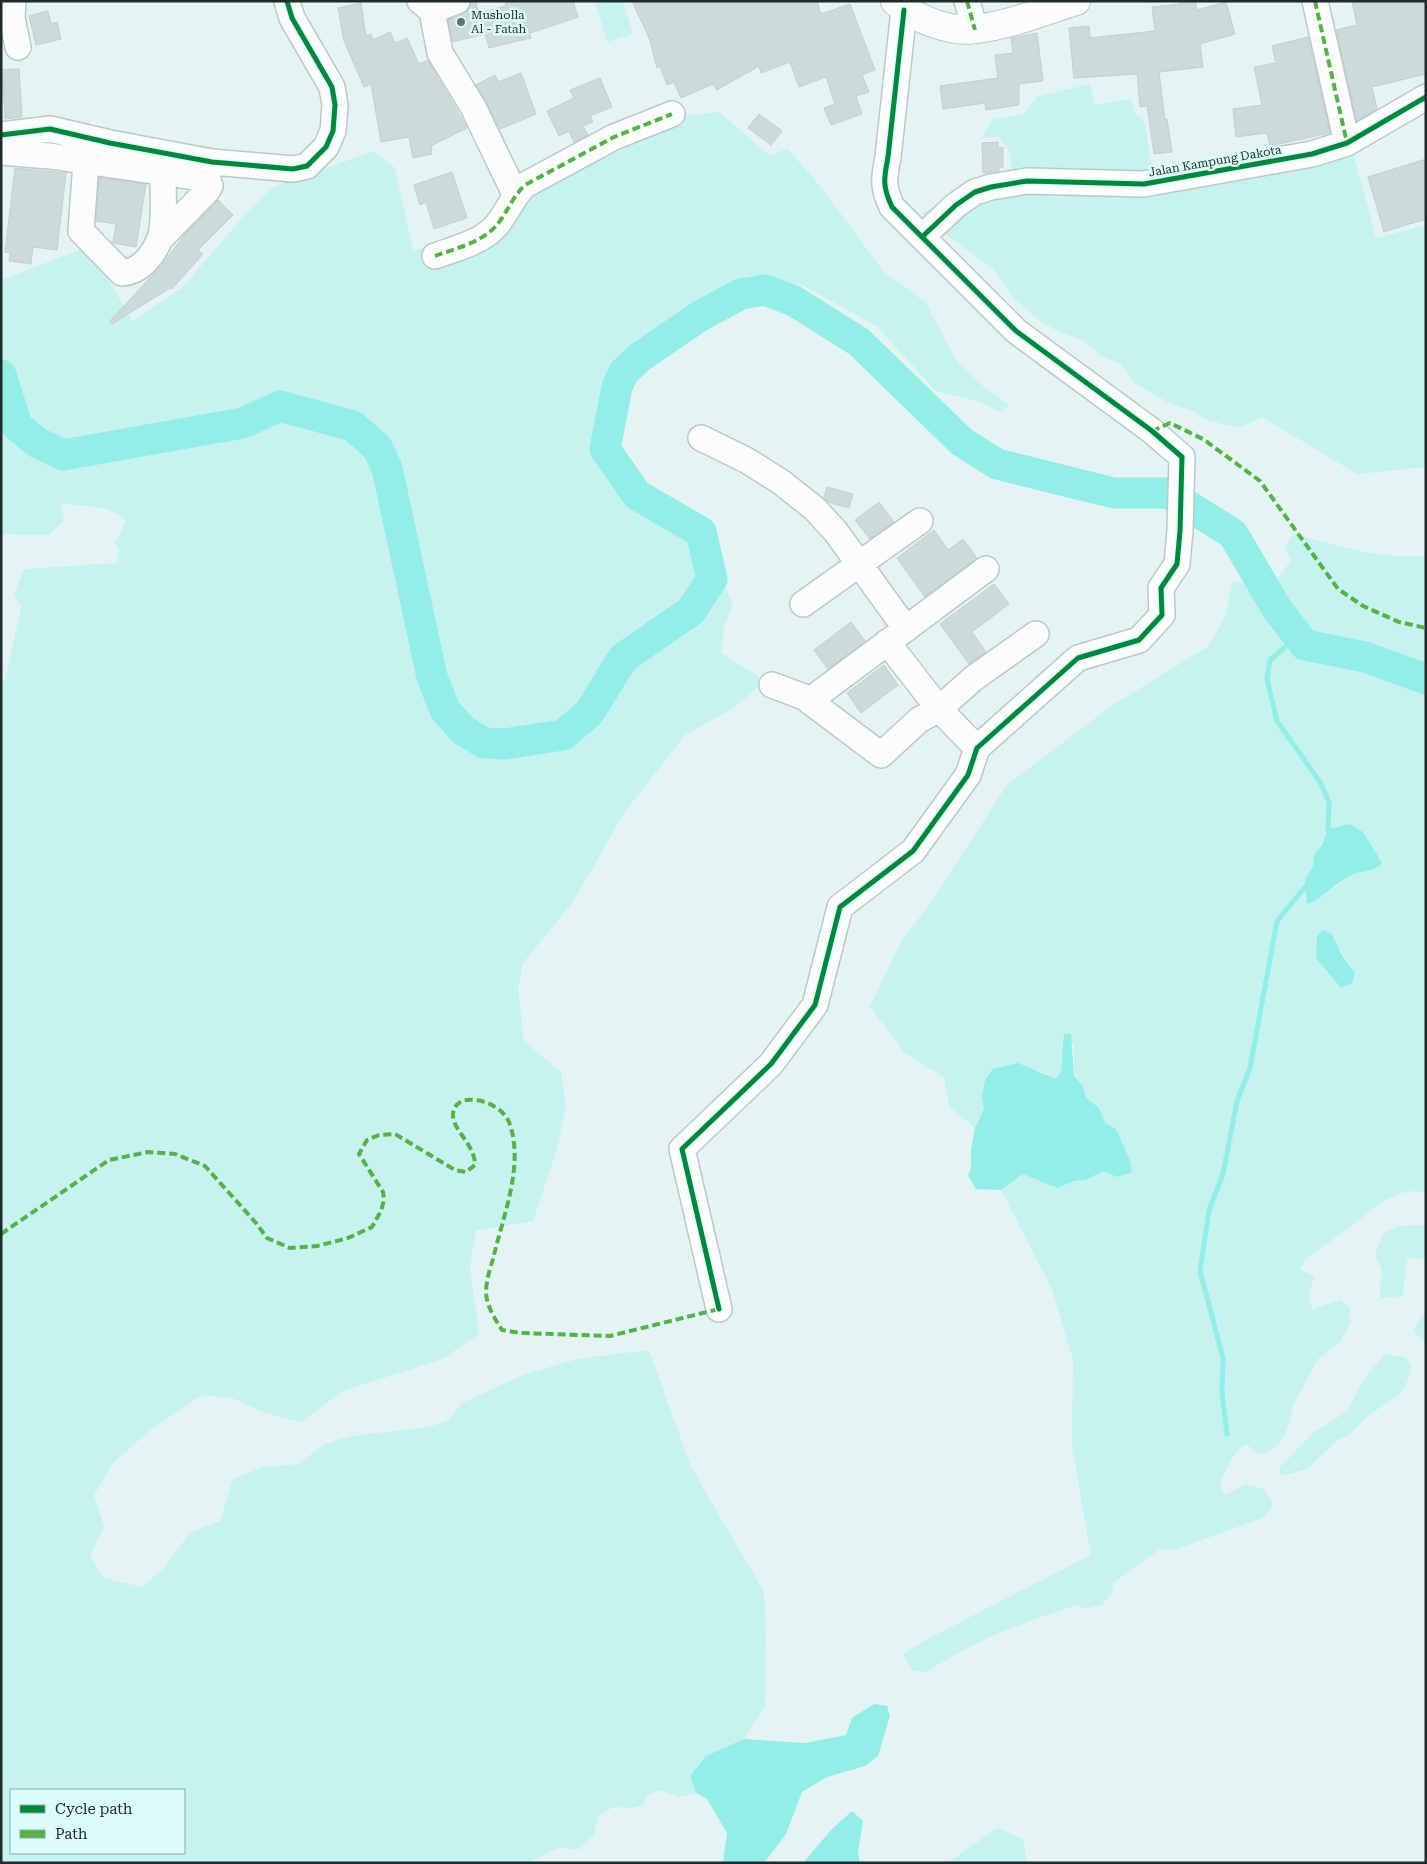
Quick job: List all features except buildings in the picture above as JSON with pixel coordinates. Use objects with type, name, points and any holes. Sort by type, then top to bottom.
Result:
[{"type":"main road","points":[[899,6],[940,25],[974,30],[1076,1]]},
{"type":"street","points":[[13,1],[12,18],[18,47]]},
{"type":"street","points":[[1,135],[50,129],[110,143],[212,162],[292,169],[307,166],[326,147],[333,131],[335,105],[332,87],[292,18],[287,1]]},
{"type":"street","points":[[457,1],[426,6],[440,53],[473,107],[515,194]]},
{"type":"street","points":[[967,1],[974,30]]},
{"type":"street","points":[[1315,1],[1347,143]]},
{"type":"street","points":[[719,1309],[682,1149],[771,1064],[815,1005],[840,906],[913,851],[968,774],[977,748],[1078,658],[1139,640],[1162,615],[1161,588],[1177,564],[1182,458],[1152,431],[1016,331],[892,207],[884,190],[899,6]]},
{"type":"street","name":"Jalan Kampung Dakota","points":[[922,237],[956,205],[975,192],[1008,183],[1027,181],[1144,184],[1312,154],[1347,143],[1426,97]]},
{"type":"street","points":[[435,256],[474,241],[495,227],[515,194],[525,185],[614,137],[672,114]]},
{"type":"street","points":[[1,152],[86,162],[163,172],[208,179],[210,182],[207,191],[161,238],[144,265],[122,273],[81,231],[86,162]]},
{"type":"street","points":[[161,238],[163,172]]},
{"type":"street","points":[[701,438],[746,460],[781,482],[815,509],[859,564],[896,636],[939,709],[977,748]]},
{"type":"street","points":[[803,604],[920,521]]},
{"type":"street","points":[[809,701],[986,569]]},
{"type":"street","points":[[772,685],[809,701],[881,755],[918,720],[939,709],[974,678],[1036,634]]},
{"type":"shaded area","points":[[606,1],[623,1],[633,34],[607,42],[596,4]]},
{"type":"shaded area","points":[[1090,84],[1095,105],[1131,99],[1135,113],[1144,121],[1152,166],[1159,187],[1353,153],[1376,238],[1426,225],[1426,467],[1357,474],[1262,417],[1244,426],[1234,427],[1207,420],[1193,411],[1169,403],[1135,383],[1121,364],[1100,355],[1082,340],[1059,332],[1039,320],[1014,298],[993,269],[929,222],[922,213],[1011,174],[1011,154],[999,137],[982,138],[992,120],[1024,114],[1037,97]]},
{"type":"shaded area","points":[[719,112],[769,155],[788,149],[824,191],[883,271],[925,302],[958,363],[978,382],[1010,406],[998,411],[980,402],[936,391],[878,327],[804,286],[758,276],[681,311],[627,354],[604,394],[594,442],[610,479],[637,505],[667,521],[695,542],[702,572],[726,588],[733,605],[724,628],[721,653],[765,680],[734,708],[685,735],[624,813],[573,902],[523,963],[518,990],[524,1041],[561,1072],[566,1108],[555,1155],[533,1221],[476,1230],[470,1267],[479,1334],[442,1359],[343,1391],[301,1422],[265,1413],[232,1398],[202,1395],[149,1431],[113,1463],[94,1495],[104,1527],[90,1555],[104,1578],[142,1587],[163,1569],[190,1533],[220,1521],[233,1479],[261,1468],[298,1464],[325,1444],[351,1436],[429,1427],[449,1420],[462,1403],[523,1375],[577,1359],[649,1350],[691,1467],[764,1592],[766,1632],[765,1706],[744,1739],[706,1756],[690,1776],[696,1793],[681,1797],[660,1790],[647,1795],[643,1805],[632,1808],[613,1807],[598,1816],[594,1834],[580,1849],[557,1848],[528,1863],[1,1863],[1,681],[5,681],[21,607],[14,594],[24,569],[117,563],[119,550],[115,543],[126,521],[121,516],[105,509],[60,504],[64,521],[48,535],[1,534],[1,282],[4,279],[88,247],[133,321],[184,286],[237,224],[273,187],[374,151],[395,168],[413,250],[497,233],[508,204],[670,118]]},
{"type":"shaded area","points":[[1293,534],[1376,554],[1393,556],[1426,555],[1426,1193],[1405,1192],[1385,1201],[1306,1259],[1300,1269],[1315,1276],[1308,1294],[1312,1309],[1340,1300],[1349,1307],[1351,1323],[1340,1342],[1317,1360],[1293,1406],[1287,1430],[1280,1443],[1268,1453],[1257,1453],[1246,1444],[1230,1462],[1220,1487],[1225,1495],[1246,1484],[1264,1489],[1273,1504],[1265,1517],[1177,1549],[1160,1549],[1113,1583],[1112,1593],[1103,1604],[1085,1609],[1077,1605],[1037,1618],[981,1641],[927,1672],[912,1670],[903,1654],[929,1638],[1091,1555],[1072,1446],[1073,1360],[1052,1289],[1001,1190],[1023,1174],[1057,1188],[1076,1181],[1086,1180],[1103,1171],[1117,1177],[1132,1172],[1116,1129],[1105,1123],[1099,1108],[1086,1098],[1083,1086],[1074,1076],[1074,1043],[1061,1055],[1061,1071],[1056,1079],[1037,1070],[982,1097],[984,1109],[975,1128],[949,1106],[944,1077],[904,1052],[870,1007],[902,939],[928,907],[1007,785],[1110,707],[1207,647],[1224,620],[1233,581],[1251,585],[1259,602],[1291,561],[1285,546]],"holes":[[[1328,829],[1363,873],[1352,875],[1329,892],[1307,904],[1305,880],[1313,866],[1314,855],[1322,845]],[[1337,946],[1355,973],[1341,988],[1326,969]]]},
{"type":"shaded area","points":[[1426,1225],[1426,1259],[1407,1258],[1403,1296],[1381,1298],[1379,1289],[1382,1272],[1375,1255],[1384,1232],[1400,1226]]},
{"type":"shaded area","points":[[1426,1312],[1426,1341],[1423,1341],[1414,1331],[1419,1319]]},
{"type":"shaded area","points":[[1385,1354],[1405,1357],[1411,1365],[1408,1380],[1400,1394],[1369,1415],[1347,1436],[1338,1440],[1307,1469],[1281,1476],[1279,1468],[1312,1434],[1347,1411],[1366,1376]]},
{"type":"shaded area","points":[[997,1828],[1023,1839],[1027,1863],[947,1863]]},
{"type":"water","points":[[1350,824],[1363,832],[1382,863],[1371,870],[1350,876],[1319,898],[1307,904],[1305,880],[1313,866],[1314,855],[1322,845],[1328,829]]},
{"type":"water","points":[[1322,930],[1331,933],[1343,957],[1355,973],[1352,983],[1341,988],[1316,958],[1317,937]]},
{"type":"water","points":[[1064,1034],[1071,1034],[1074,1076],[1083,1086],[1086,1098],[1099,1108],[1105,1123],[1116,1129],[1130,1161],[1132,1172],[1117,1177],[1103,1171],[1086,1180],[1075,1181],[1057,1188],[1023,1174],[1001,1190],[976,1189],[968,1175],[971,1169],[971,1149],[975,1128],[984,1109],[982,1097],[985,1080],[993,1069],[1018,1063],[1056,1079],[1061,1071]]},
{"type":"water","points":[[874,1704],[887,1706],[890,1716],[878,1756],[865,1766],[827,1777],[802,1792],[786,1834],[764,1863],[723,1863],[727,1833],[707,1799],[696,1793],[690,1776],[706,1756],[744,1739],[805,1743],[846,1735],[852,1718]]},
{"type":"water","points":[[852,1811],[863,1821],[858,1852],[860,1863],[803,1863],[831,1830]]},
{"type":"waterway","points":[[1,375],[17,426],[38,443],[63,455],[243,423],[280,406],[353,426],[377,447],[387,468],[432,677],[445,710],[463,730],[484,743],[505,744],[563,735],[589,713],[623,658],[691,611],[712,579],[701,532],[637,495],[605,449],[617,387],[624,372],[640,357],[700,316],[741,294],[765,290],[794,301],[859,342],[962,442],[997,464],[1114,493],[1168,493],[1233,534],[1277,609],[1305,645],[1365,657],[1426,679]]},
{"type":"waterway","points":[[1298,636],[1270,660],[1267,679],[1277,721],[1320,782],[1329,802],[1328,829]]},
{"type":"waterway","points":[[1227,1434],[1222,1393],[1223,1358],[1200,1271],[1209,1210],[1223,1174],[1237,1101],[1250,1068],[1277,921],[1305,887]]},
{"type":"marked path","points":[[967,1],[975,30]]},
{"type":"marked path","points":[[1315,1],[1347,143]]},
{"type":"marked path","points":[[435,256],[466,245],[489,233],[525,185],[614,137],[672,114]]},
{"type":"marked path","points":[[1152,431],[1170,423],[1203,439],[1260,481],[1338,589],[1363,606],[1399,622],[1426,628]]},
{"type":"marked path","points":[[1,1234],[109,1160],[148,1152],[175,1154],[205,1166],[267,1238],[290,1248],[317,1246],[348,1238],[372,1227],[381,1211],[384,1200],[383,1192],[359,1154],[367,1140],[379,1135],[395,1134],[455,1170],[466,1172],[475,1165],[474,1157],[456,1126],[453,1114],[456,1106],[461,1102],[478,1100],[488,1103],[504,1114],[509,1122],[515,1155],[511,1190],[486,1287],[489,1307],[502,1330],[521,1333],[610,1336],[719,1309]]},
{"type":"cycle path","points":[[1,135],[50,129],[110,143],[212,162],[293,169],[307,166],[326,147],[333,131],[335,105],[332,87],[292,18],[287,1]]},
{"type":"cycle path","points":[[719,1309],[682,1149],[771,1064],[815,1005],[840,907],[913,851],[968,775],[977,748],[1078,658],[1139,640],[1162,615],[1161,588],[1177,564],[1182,457],[1152,431],[1016,331],[892,207],[885,187],[885,177],[904,10]]},
{"type":"cycle path","points":[[922,237],[956,205],[975,192],[991,187],[1027,181],[1144,184],[1312,154],[1347,143],[1426,97]]},
{"type":"place","name":"Musholla Al - Fatah","points":[[461,22]]}]
